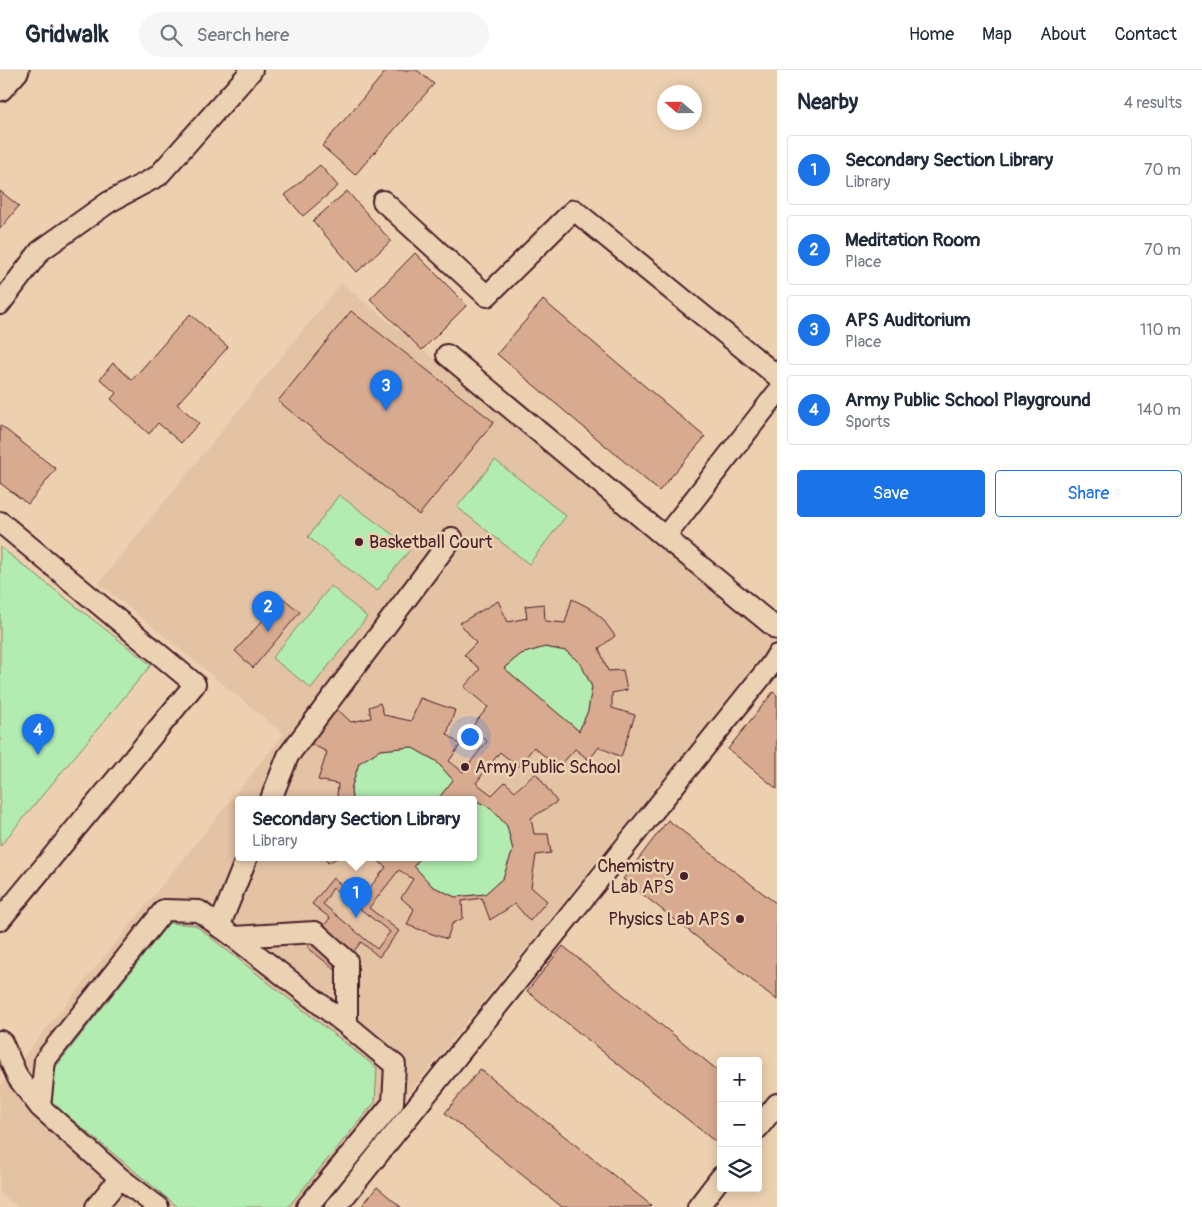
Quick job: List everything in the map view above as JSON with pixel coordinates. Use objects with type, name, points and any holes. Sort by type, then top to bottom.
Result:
[{"type":"lane","points":[[0,304],[40,251],[109,202],[158,176],[252,70]]},
{"type":"lane","points":[[383,201],[487,296],[574,210],[777,376]]},
{"type":"lane","points":[[447,355],[777,629]]},
{"type":"lane","points":[[665,537],[777,393]]},
{"type":"lane","points":[[0,522],[195,684],[0,920]]},
{"type":"lane","points":[[271,796],[288,756],[452,538]]},
{"type":"lane","points":[[336,1207],[777,656]]},
{"type":"lane","points":[[227,932],[246,861]]},
{"type":"lane","points":[[40,1108],[45,1060],[164,910],[199,911],[347,1025],[395,1065],[393,1103],[307,1207]]},
{"type":"lane","points":[[227,932],[315,932],[347,961],[347,1025]]},
{"type":"lane","points":[[0,1041],[18,1078],[40,1108],[120,1178],[158,1207]]},
{"type":"lane","points":[[762,1123],[777,1104]]},
{"type":"lane","points":[[96,1207],[120,1178]]},
{"type":"lane","points":[[698,1207],[717,1183]]},
{"type":"shaded area","name":"Army Public School","points":[[341,283],[777,638],[317,1207],[17,1207],[0,1193],[0,1086],[284,734],[99,583]]},
{"type":"green space","points":[[495,460],[566,516],[529,564],[457,507]]},
{"type":"green space","name":"Basketball Court","points":[[339,495],[411,548],[377,591],[308,537]]},
{"type":"green space","points":[[0,547],[151,665],[0,846]]},
{"type":"green space","name":"Basketball Court","points":[[331,586],[367,617],[311,688],[272,658]]},
{"type":"green space","points":[[545,647],[566,651],[581,664],[592,687],[588,711],[579,731],[504,668],[521,654]]},
{"type":"green space","points":[[411,747],[436,761],[453,780],[440,796],[352,796],[351,789],[359,763],[380,750]]},
{"type":"green space","points":[[477,801],[491,808],[507,826],[513,850],[503,878],[485,894],[455,897],[432,886],[414,866],[418,861],[477,861]]},
{"type":"green space","points":[[169,923],[195,925],[377,1068],[375,1102],[288,1207],[178,1207],[52,1103],[54,1069]]},
{"type":"building","points":[[387,70],[417,70],[434,84],[355,175],[322,146]]},
{"type":"building","points":[[320,165],[338,186],[303,216],[285,195]]},
{"type":"building","points":[[0,191],[19,206],[0,229]]},
{"type":"building","points":[[347,191],[391,241],[357,272],[313,221]]},
{"type":"building","points":[[415,253],[467,305],[422,350],[370,299]]},
{"type":"building","points":[[543,300],[705,437],[659,491],[497,354]]},
{"type":"building","points":[[351,311],[494,422],[419,515],[278,401]]},
{"type":"building","points":[[190,314],[228,347],[177,404],[199,423],[181,443],[158,423],[149,434],[111,399],[116,393],[100,379],[113,363],[132,380]]},
{"type":"building","points":[[0,425],[56,469],[28,504],[0,483]]},
{"type":"building","points":[[283,598],[300,612],[253,668],[235,651]]},
{"type":"building","points":[[572,599],[588,607],[602,618],[615,636],[599,648],[608,671],[623,670],[627,690],[612,693],[612,708],[635,715],[621,757],[599,747],[589,760],[575,749],[558,768],[534,747],[518,767],[500,752],[476,783],[492,795],[505,782],[515,791],[536,773],[557,802],[531,818],[534,834],[548,834],[551,853],[536,855],[531,887],[547,901],[530,921],[515,904],[490,920],[482,898],[462,901],[463,918],[452,924],[447,939],[407,925],[414,909],[401,898],[413,879],[399,870],[369,908],[399,931],[379,957],[361,942],[338,972],[307,947],[330,918],[312,904],[333,878],[360,900],[386,867],[378,861],[418,861],[414,866],[432,886],[455,897],[485,894],[503,878],[513,850],[507,826],[491,808],[477,801],[477,796],[440,796],[453,780],[436,761],[411,747],[380,750],[359,763],[351,789],[352,796],[337,796],[338,784],[318,780],[327,752],[307,742],[335,707],[351,722],[371,718],[369,707],[380,703],[384,715],[411,721],[420,698],[455,710],[447,734],[460,745],[449,761],[463,772],[487,741],[471,728],[488,707],[464,687],[480,669],[464,655],[476,643],[460,623],[498,601],[508,622],[527,618],[525,606],[544,604],[545,621],[565,623]],"holes":[[[545,647],[566,651],[581,664],[592,687],[588,711],[579,731],[504,668],[521,654]]]},
{"type":"building","points":[[773,692],[777,695],[777,789],[728,749]]},
{"type":"building","points":[[668,820],[777,904],[777,1000],[623,879]]},
{"type":"building","points":[[351,861],[363,861],[356,867]]},
{"type":"building","points":[[333,888],[390,932],[377,949],[323,904]]},
{"type":"building","points":[[563,946],[717,1070],[717,1143],[527,991]]},
{"type":"building","points":[[480,1069],[651,1205],[649,1207],[562,1207],[445,1113]]},
{"type":"building","points":[[377,1187],[401,1207],[361,1207]]},
{"type":"place","name":"APS Auditorium","points":[[386,411]]},
{"type":"place","name":"Basketball Court","points":[[359,542]]},
{"type":"place","name":"Meditation Room","points":[[268,632]]},
{"type":"place","name":"Army Public School Playground","points":[[38,755]]},
{"type":"place","name":"Army Public School","points":[[465,767]]},
{"type":"place","name":"Chemistry Lab APS","points":[[684,876]]},
{"type":"place","name":"Secondary Section Library","points":[[356,918]]},
{"type":"place","name":"Physics Lab APS","points":[[740,919]]}]
